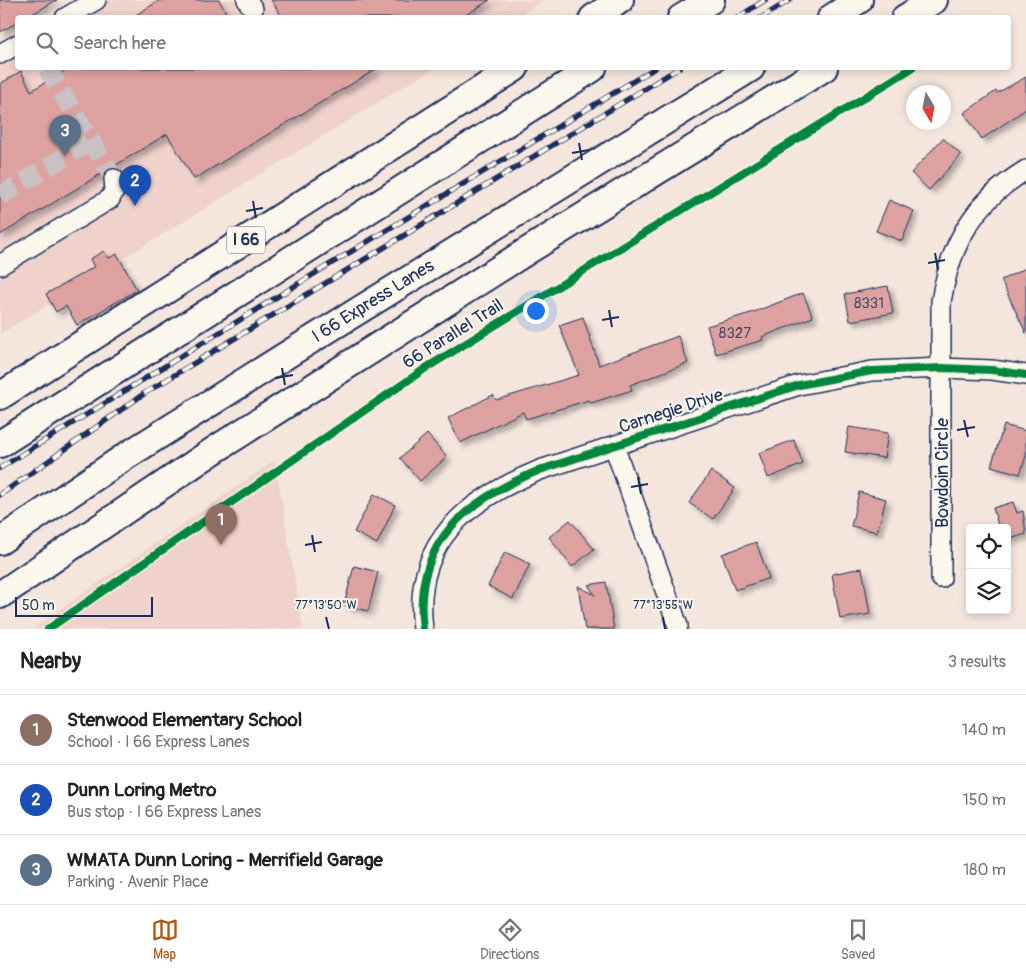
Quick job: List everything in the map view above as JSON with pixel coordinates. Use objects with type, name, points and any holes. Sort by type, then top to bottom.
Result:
[{"type":"highway","points":[[598,15],[620,0]]},
{"type":"highway","points":[[676,15],[699,0]]},
{"type":"highway","points":[[686,15],[711,0]]},
{"type":"highway","points":[[836,15],[859,0]]},
{"type":"highway","points":[[910,15],[934,0]]},
{"type":"highway","name":"I 66","points":[[0,396],[512,70]]},
{"type":"highway","points":[[0,444],[589,70]]},
{"type":"highway","name":"I 66 Express Lanes","points":[[0,541],[126,456],[748,70]]},
{"type":"highway","points":[[0,595],[216,449],[524,253],[821,70]]},
{"type":"street","points":[[70,15],[96,0]]},
{"type":"street","points":[[0,54],[15,46]]},
{"type":"street","name":"Bowdoin Circle","points":[[941,578],[941,302],[946,275],[960,238],[971,218],[992,193],[1026,170]]},
{"type":"street","points":[[0,265],[110,199],[115,188],[114,179]]},
{"type":"street","name":"Carnegie Drive","points":[[423,629],[422,588],[434,552],[451,527],[470,506],[511,482],[799,385],[872,372],[942,368],[992,370],[1026,375]]},
{"type":"street","points":[[614,446],[678,626]]},
{"type":"shaded area","points":[[89,0],[544,0],[521,15],[63,15]]},
{"type":"shaded area","points":[[15,40],[15,70],[431,70],[0,334],[0,48]]},
{"type":"shaded area","points":[[275,460],[303,629],[32,629]]},
{"type":"building","points":[[0,0],[57,0],[30,15],[15,15],[15,24],[0,32]]},
{"type":"building","points":[[160,0],[219,0],[227,15],[136,15]]},
{"type":"building","points":[[271,0],[490,0],[466,15],[281,15]]},
{"type":"building","points":[[66,70],[375,70],[194,179],[167,134],[0,235],[0,84],[21,71],[31,91]]},
{"type":"building","points":[[1026,77],[1026,109],[982,139],[964,113],[996,91],[997,93]]},
{"type":"building","points":[[943,138],[961,155],[929,190],[911,173]]},
{"type":"building","points":[[889,200],[914,211],[902,241],[876,231]]},
{"type":"building","points":[[104,251],[109,258],[117,254],[137,290],[77,325],[66,306],[56,312],[46,294],[94,267],[90,259]]},
{"type":"building","points":[[1026,268],[1026,333],[1001,280]]},
{"type":"building","points":[[888,286],[893,313],[850,321],[845,294]]},
{"type":"building","points":[[803,293],[813,317],[762,337],[763,340],[716,354],[707,326],[754,312]]},
{"type":"building","points":[[583,317],[599,365],[678,336],[688,363],[630,385],[632,390],[591,403],[589,400],[526,419],[523,412],[460,443],[448,418],[493,395],[496,400],[579,375],[559,325]]},
{"type":"building","points":[[1004,425],[1026,431],[1026,456],[1020,474],[991,466]]},
{"type":"building","points":[[849,427],[888,433],[884,458],[845,452]]},
{"type":"building","points":[[427,434],[447,457],[420,481],[400,458]]},
{"type":"building","points":[[794,440],[803,464],[768,478],[759,453]]},
{"type":"building","points":[[711,471],[735,488],[713,519],[689,503]]},
{"type":"building","points":[[859,492],[886,499],[877,532],[851,526]]},
{"type":"building","points":[[374,494],[395,505],[377,544],[354,532]]},
{"type":"building","points":[[1013,502],[1017,513],[1023,511],[1026,534],[1011,539],[1011,524],[998,524],[993,508]]},
{"type":"building","points":[[570,520],[594,549],[572,567],[549,537]]},
{"type":"building","points":[[756,542],[769,578],[735,590],[722,554]]},
{"type":"building","points":[[505,552],[530,564],[513,599],[488,586]]},
{"type":"building","points":[[354,566],[378,572],[368,611],[344,605]]},
{"type":"building","points":[[862,568],[870,614],[840,619],[832,574]]},
{"type":"building","points":[[606,582],[614,629],[585,629],[578,586],[595,595],[588,585]]},
{"type":"tunnel","points":[[48,70],[114,179]]},
{"type":"tunnel","points":[[0,196],[91,141]]},
{"type":"railway","points":[[742,15],[765,0]]},
{"type":"railway","points":[[766,15],[790,0]]},
{"type":"railway","points":[[0,468],[319,271],[652,70]]},
{"type":"railway","points":[[0,495],[145,393],[676,70]]},
{"type":"cycle path","name":"66 Parallel Trail","points":[[48,629],[426,368],[909,70]]},
{"type":"cycle path","points":[[423,629],[422,598],[426,572],[436,548],[450,528],[489,495],[540,470],[799,385],[872,371],[942,368],[992,370],[1026,375]]},
{"type":"place","name":"WMATA Dunn Loring - Merrifield Garage","points":[[65,156]]},
{"type":"place","name":"Dunn Loring Metro","points":[[135,206]]},
{"type":"place","name":"Stenwood Elementary School","points":[[221,545]]}]
